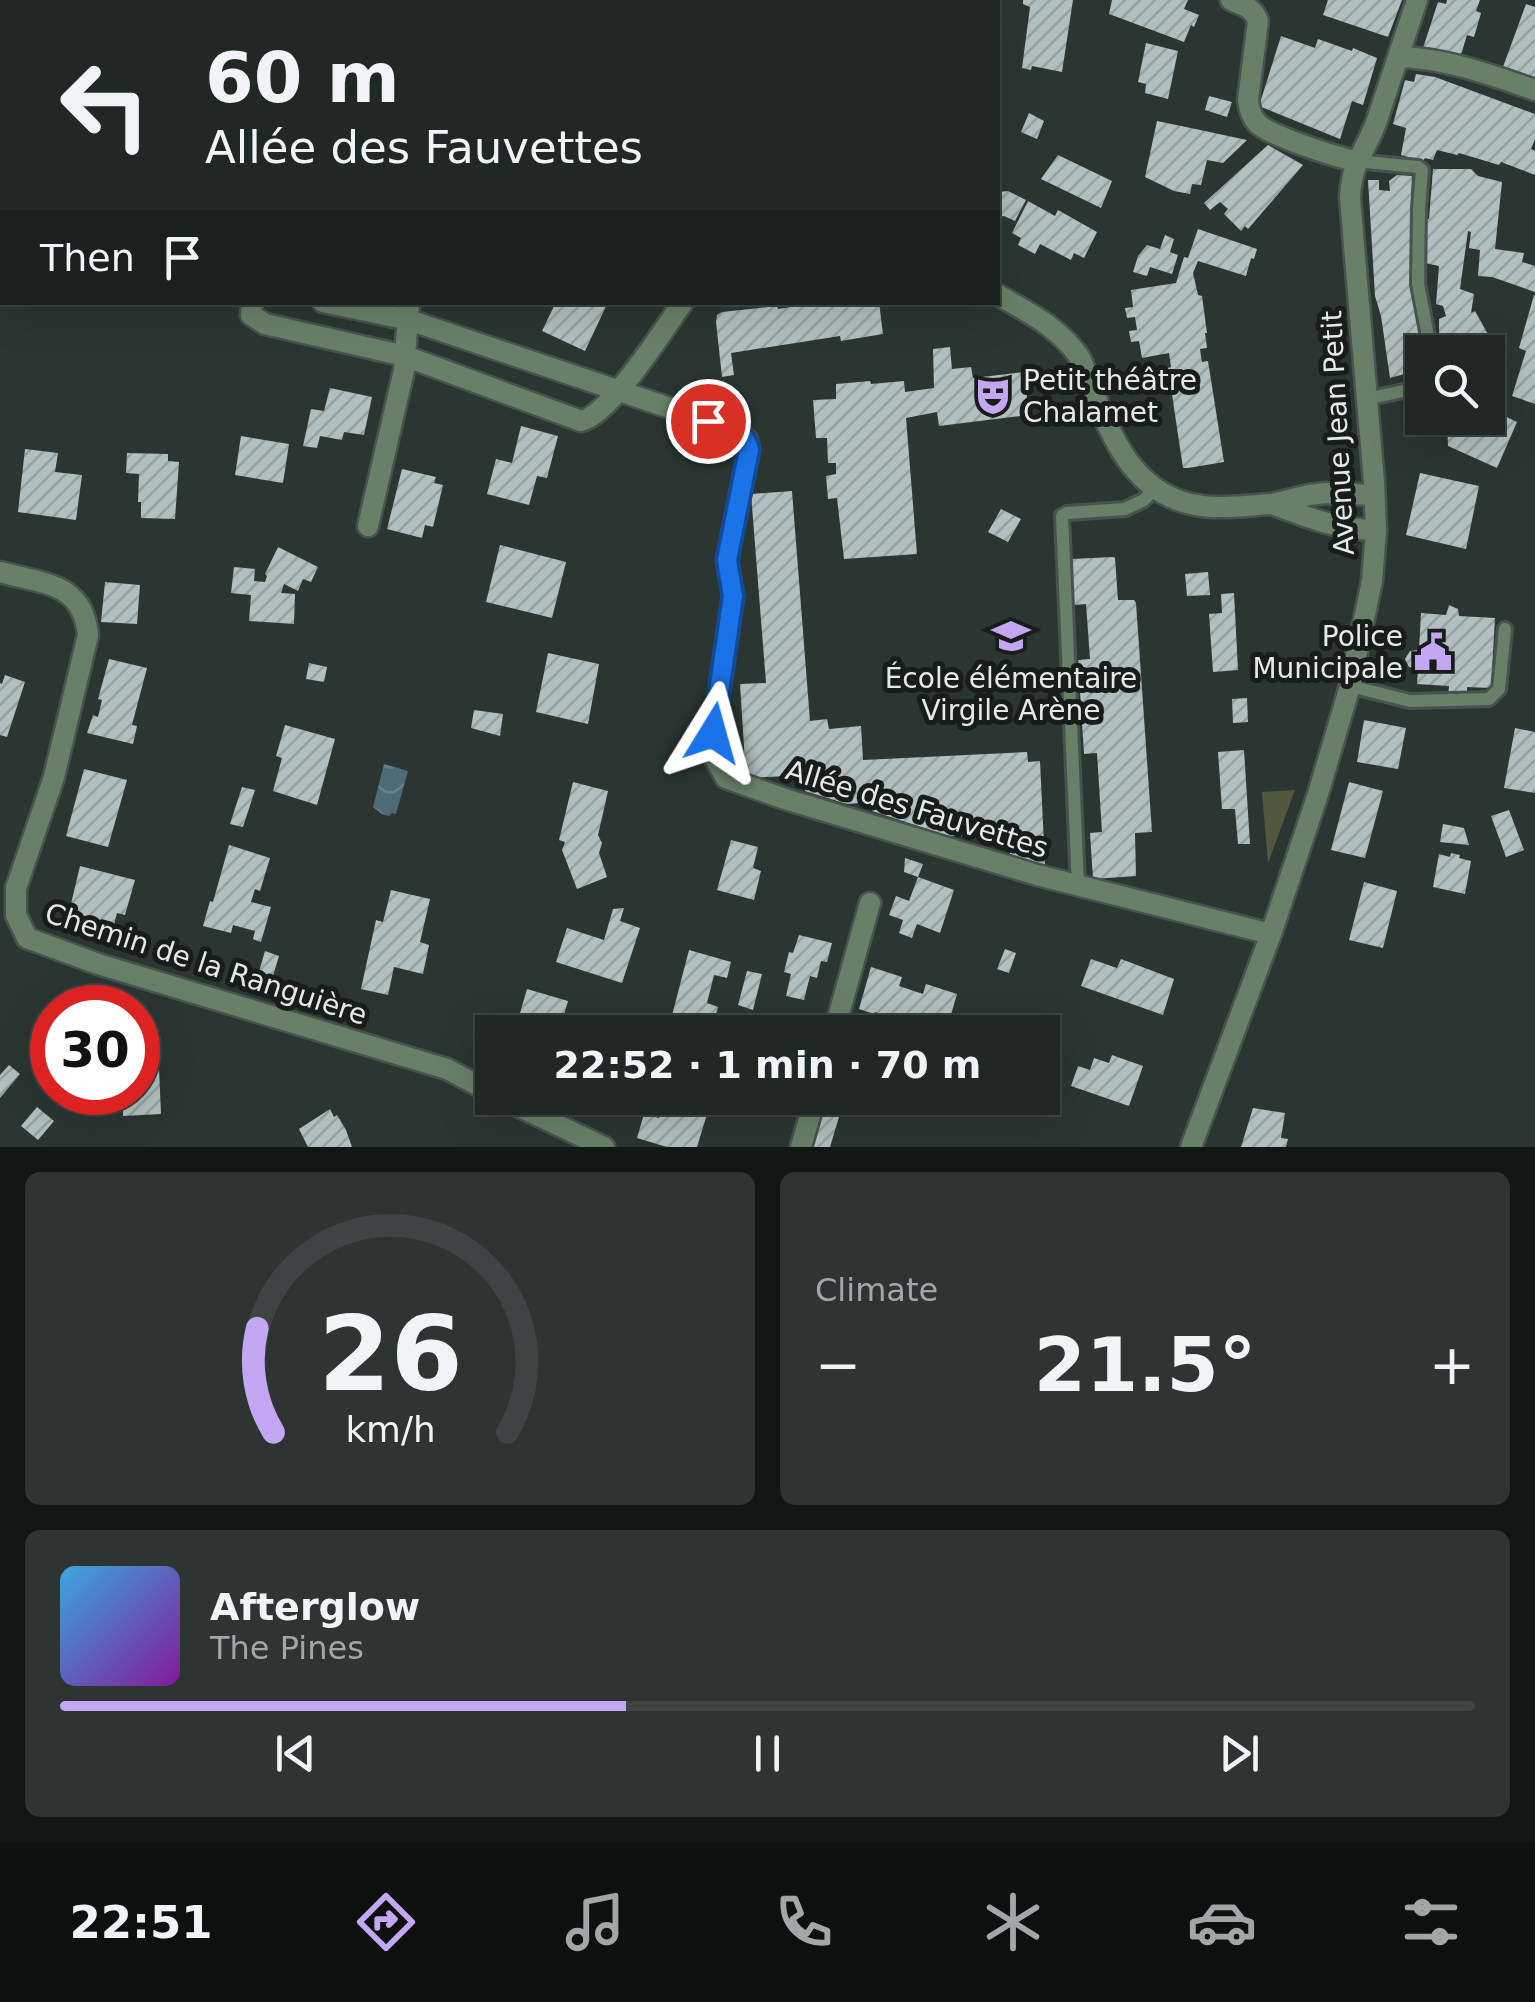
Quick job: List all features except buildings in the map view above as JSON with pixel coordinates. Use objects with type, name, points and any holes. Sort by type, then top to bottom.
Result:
[{"type":"street","points":[[1231,0],[1247,6],[1256,15],[1258,30],[1248,100],[1254,119],[1260,126],[1328,154],[1356,160]]},
{"type":"street","name":"Avenue Jean Petit","points":[[1192,1147],[1318,794],[1350,686],[1372,581],[1376,530],[1350,179],[1369,140],[1417,0]]},
{"type":"street","points":[[1398,57],[1421,57],[1478,70],[1535,90]]},
{"type":"street","points":[[1000,296],[1046,323],[1072,346],[1130,466],[1144,482],[1169,498],[1229,507],[1272,504],[1326,493],[1374,496]]},
{"type":"street","points":[[252,305],[251,314],[265,324],[406,356],[581,420],[591,419],[620,390],[681,305]]},
{"type":"street","points":[[352,305],[409,311],[448,332],[620,390]]},
{"type":"street","points":[[368,526],[406,356],[409,311]]},
{"type":"street","points":[[438,368],[448,332]]},
{"type":"street","name":"Allée des Fauvettes","points":[[620,390],[738,431],[747,440],[749,450],[727,560],[733,596],[713,733],[712,756],[726,778],[1078,886],[1271,934]]},
{"type":"street","points":[[1272,504],[1318,522],[1376,530]]},
{"type":"street","name":"Chemin de la Ranguière","points":[[0,572],[60,588],[72,596],[81,605],[88,635],[54,777],[16,888],[16,915],[27,938],[98,964],[447,1069],[475,1084]]},
{"type":"street","points":[[839,1015],[870,903]]},
{"type":"street","points":[[536,1115],[604,1147]]},
{"type":"street","points":[[801,1147],[810,1115]]},
{"type":"lane","points":[[1356,160],[1422,170],[1418,284],[1428,335]]},
{"type":"lane","points":[[1366,399],[1405,391]]},
{"type":"lane","points":[[1078,886],[1062,516],[1126,509],[1144,500],[1155,488]]},
{"type":"lane","points":[[1350,686],[1410,702],[1488,699],[1499,690],[1505,628]]},
{"type":"green space","points":[[1295,790],[1268,863],[1262,792]]},
{"type":"water","points":[[384,764],[408,771],[396,814],[389,816],[373,807]]},
{"type":"place","name":"Petit théâtre Chalamet","points":[[993,396]]},
{"type":"place","name":"École élémentaire Virgile Arène","points":[[1011,636]]},
{"type":"place","name":"Police Municipale","points":[[1433,652]]},
{"type":"route","points":[[708,421],[738,431],[747,440],[749,450],[727,560],[733,596],[713,733]]}]
